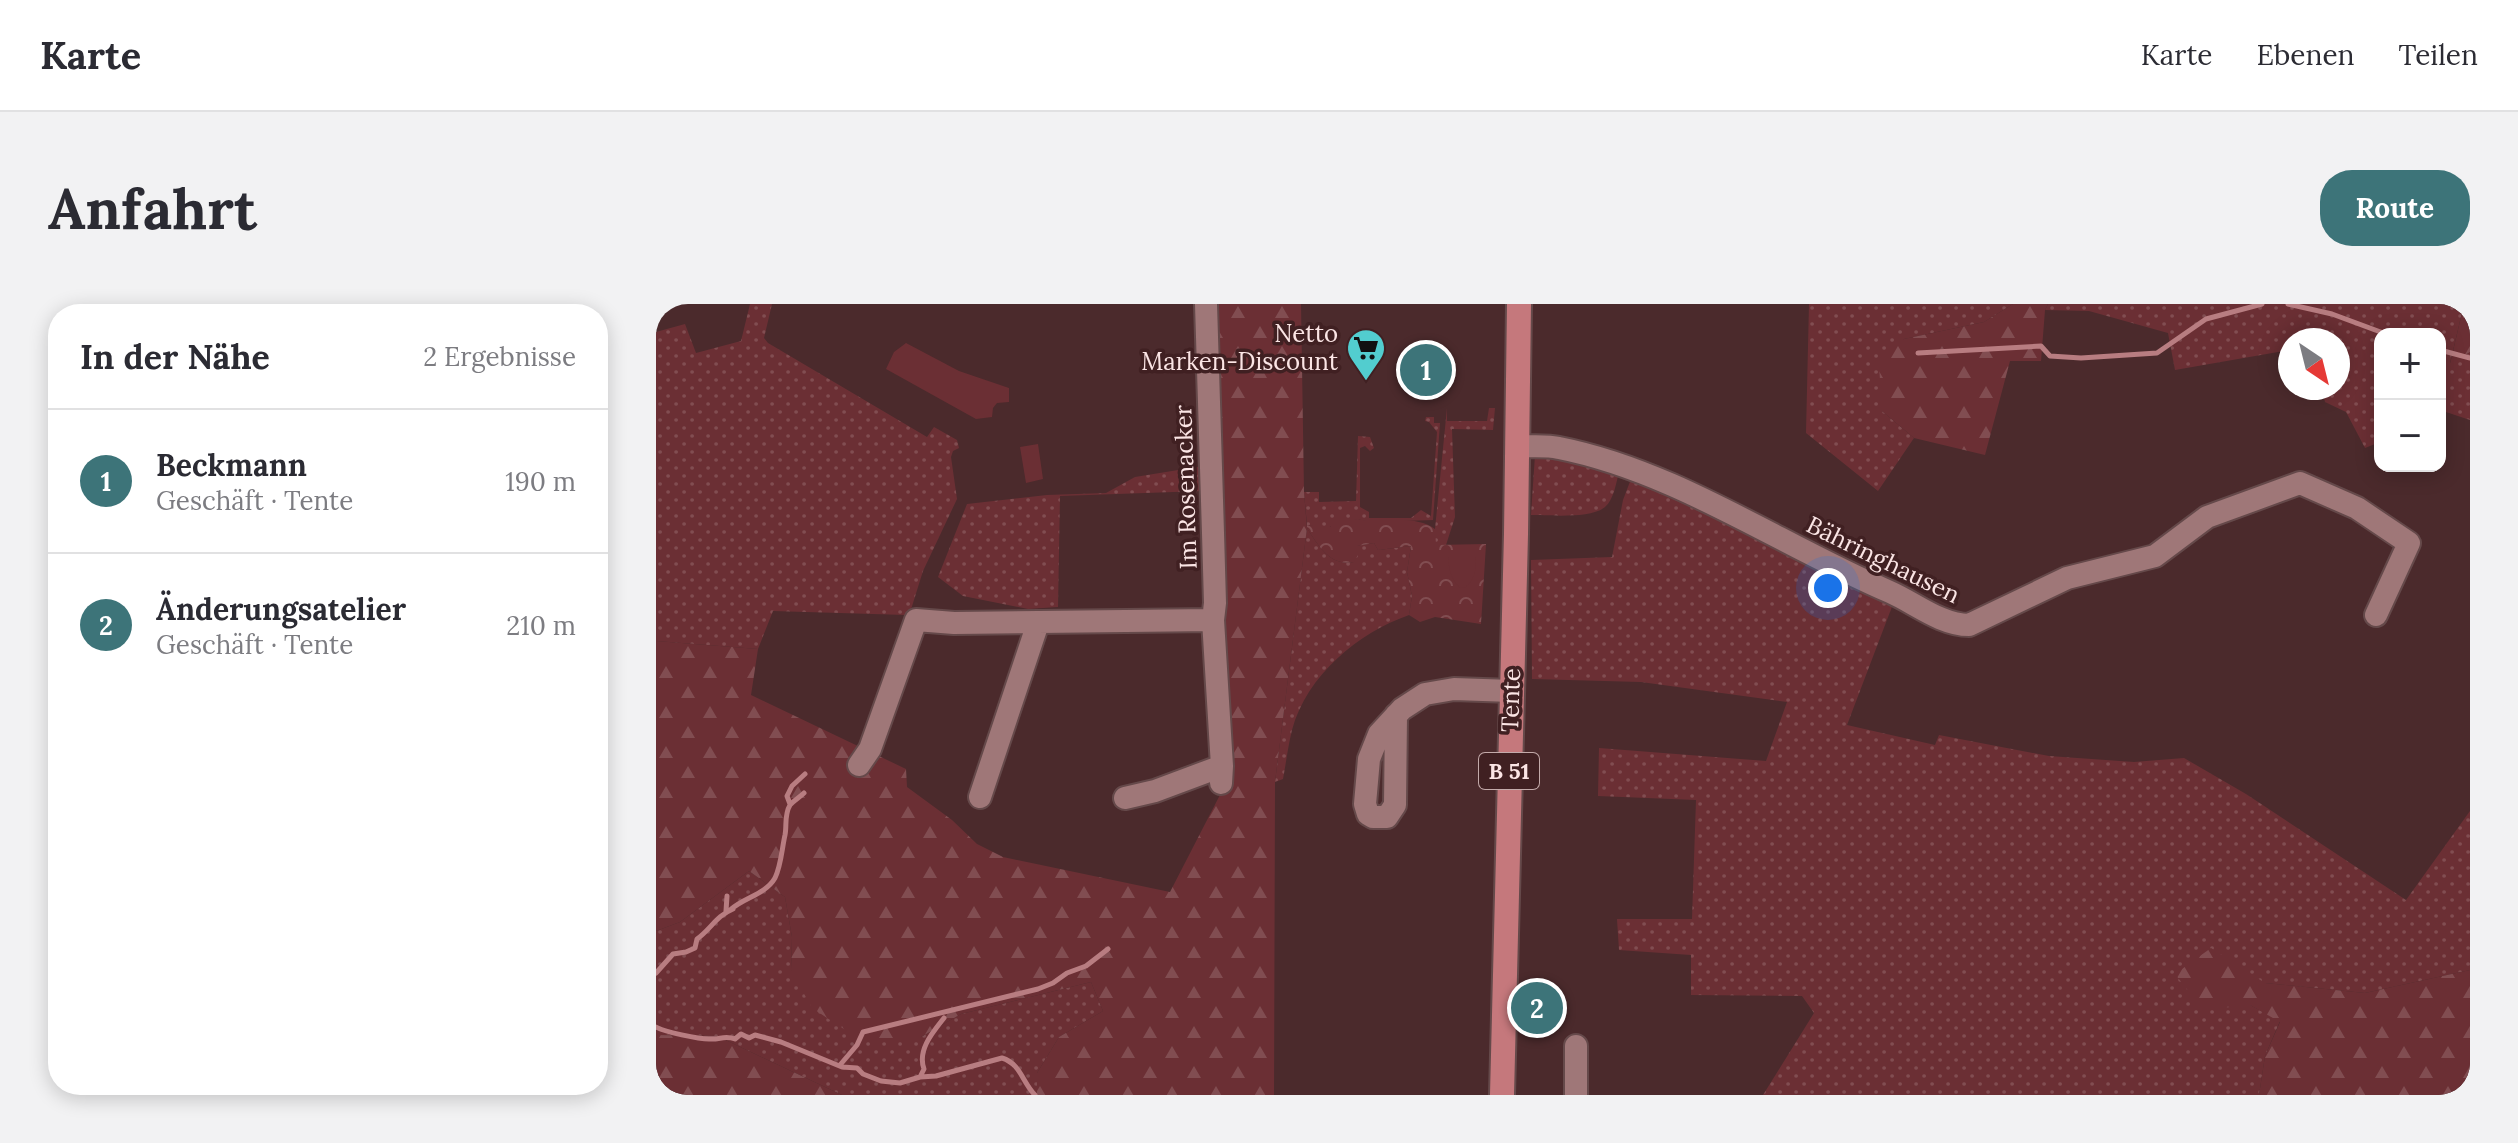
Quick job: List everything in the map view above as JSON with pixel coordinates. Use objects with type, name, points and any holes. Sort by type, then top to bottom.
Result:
[{"type":"main road","name":"Tente","points":[[1502,1095],[1519,304]]},
{"type":"street","name":"Im Rosenacker","points":[[1125,798],[1221,775],[1213,620],[1214,547],[1206,304]]},
{"type":"street","name":"Bähringhausen","points":[[1517,446],[1557,447],[1598,458],[1660,481],[1955,625],[1969,625],[2067,578],[2155,556],[2207,517],[2300,483],[2357,508],[2409,543],[2376,615]]},
{"type":"street","points":[[859,765],[870,749],[916,620],[1038,623],[1213,620]]},
{"type":"street","points":[[980,797],[1038,623]]},
{"type":"street","points":[[1396,715],[1425,694],[1454,689],[1512,691]]},
{"type":"street","points":[[1576,1046],[1576,1095]]},
{"type":"green space","points":[[750,304],[772,304],[764,338],[768,343],[927,437],[934,427],[957,440],[959,448],[953,451],[951,457],[957,499],[923,571],[908,619],[906,615],[773,611],[758,649],[656,641],[656,332],[685,324],[696,353],[741,341]]},
{"type":"green space","points":[[1218,304],[1301,304],[1307,528],[1275,782],[1274,1095],[1037,1095],[1037,1073],[1059,1037],[1103,1011],[1091,982],[961,1014],[921,1037],[877,1043],[853,1035],[812,1008],[791,970],[792,937],[785,897],[749,871],[680,922],[656,931],[656,641],[758,649],[751,695],[906,769],[907,787],[952,820],[977,844],[1003,857],[1170,892],[1222,791],[1227,757]]},
{"type":"green space","points":[[1809,304],[2013,304],[1984,322],[1904,339],[1882,411],[1914,438],[1878,491],[1806,433]]},
{"type":"green space","points":[[2013,304],[2048,304],[2041,361],[2010,361],[1985,455],[1914,438],[1882,411],[1879,365],[1904,339],[1984,322]]},
{"type":"green space","points":[[2048,304],[2464,304],[2450,363],[2470,352],[2470,420],[2446,412],[2446,328],[2374,328],[2374,444],[2365,448],[2346,412],[2325,400],[2350,400],[2350,328],[2278,328],[2278,352],[2175,370],[2168,333],[2089,311],[2045,310]]},
{"type":"green space","points":[[2464,304],[2470,304],[2470,352],[2450,364]]},
{"type":"green space","points":[[906,343],[959,371],[1009,388],[1009,402],[997,403],[992,417],[976,419],[886,369],[894,352]]},
{"type":"green space","points":[[1447,408],[1447,421],[1487,421],[1489,408],[1495,408],[1493,430],[1452,429],[1455,517],[1446,545],[1435,545],[1435,529]]},
{"type":"green space","points":[[1426,417],[1434,417],[1434,423],[1440,423],[1433,520],[1370,522],[1357,519],[1326,528],[1307,525],[1304,492],[1319,492],[1319,502],[1356,501],[1358,436],[1370,437],[1374,448],[1370,451],[1365,446],[1360,448],[1360,507],[1369,512],[1369,518],[1411,518],[1421,510],[1431,516],[1437,432],[1425,421]]},
{"type":"green space","points":[[1038,444],[1043,479],[1026,483],[1020,447]]},
{"type":"green space","points":[[1535,455],[1619,472],[1611,500],[1599,511],[1590,513],[1531,515]]},
{"type":"green space","points":[[1203,466],[1202,491],[1060,496],[1058,607],[1028,609],[963,596],[938,577],[967,504],[1047,495],[1106,493],[1135,477]]},
{"type":"green space","points":[[1631,479],[1718,514],[1818,571],[1893,604],[1847,725],[1935,745],[1939,735],[2049,756],[2134,762],[2184,758],[2246,794],[2406,900],[2470,811],[2470,970],[2365,993],[2265,983],[2250,1005],[2280,1021],[2265,1056],[2259,1095],[1763,1095],[1814,1013],[1802,996],[1691,995],[1691,955],[1619,950],[1617,919],[1692,919],[1696,800],[1598,796],[1599,748],[1766,761],[1787,702],[1641,682],[1532,679],[1531,560],[1612,557],[1623,500]]},
{"type":"green space","points":[[1334,520],[1408,520],[1426,524],[1435,529],[1436,545],[1486,544],[1481,624],[1435,617],[1420,622],[1409,615],[1412,596],[1407,572],[1411,546],[1378,550],[1374,543],[1357,546],[1358,555],[1354,562],[1346,563],[1331,558],[1307,528],[1307,525],[1331,527],[1330,523]]},
{"type":"green space","points":[[1307,528],[1331,558],[1346,563],[1354,562],[1356,546],[1374,543],[1378,550],[1411,546],[1407,572],[1412,596],[1409,615],[1354,645],[1322,674],[1309,691],[1292,730],[1283,779],[1275,782]]},
{"type":"green space","points":[[1449,557],[1476,557],[1474,574],[1465,588],[1459,587],[1452,577]]},
{"type":"green space","points":[[749,871],[785,897],[792,937],[791,970],[921,1037],[961,1014],[1091,982],[1103,1011],[1059,1037],[1037,1073],[1037,1095],[842,1095],[717,1036],[656,1035],[656,931],[680,922]]},
{"type":"green space","points":[[2211,948],[2265,983],[2365,993],[2470,970],[2470,1095],[2259,1095],[2265,1056],[2280,1022],[2250,1005],[2203,1010],[2175,974]]},
{"type":"green space","points":[[656,1035],[717,1036],[842,1095],[656,1095]]},
{"type":"waterway","points":[[1918,353],[2041,346],[2050,356],[2081,358],[2157,353],[2206,319],[2262,304]]},
{"type":"waterway","points":[[2288,304],[2332,314],[2374,330]]},
{"type":"waterway","points":[[2446,352],[2470,358]]},
{"type":"waterway","points":[[790,804],[787,796],[792,786],[805,774]]},
{"type":"waterway","points":[[730,910],[766,888],[775,878],[788,809],[804,793]]},
{"type":"waterway","points":[[726,911],[727,896]]},
{"type":"waterway","points":[[656,973],[673,954],[695,948],[697,939],[722,915],[733,909]]},
{"type":"waterway","points":[[840,1065],[857,1045],[863,1032],[1038,989],[1086,966],[1108,949]]},
{"type":"waterway","points":[[920,1077],[924,1069],[924,1048],[944,1018]]},
{"type":"waterway","points":[[656,1027],[704,1039],[735,1039],[741,1034],[749,1038],[755,1035],[781,1042],[842,1067],[857,1068],[863,1074],[881,1081],[900,1083],[1002,1058],[1017,1069],[1035,1095]]},
{"type":"place","name":"Beckmann","points":[[1426,370]]},
{"type":"place","name":"Netto Marken-Discount","points":[[1366,382]]},
{"type":"place","name":"Änderungsatelier","points":[[1537,1008]]}]
